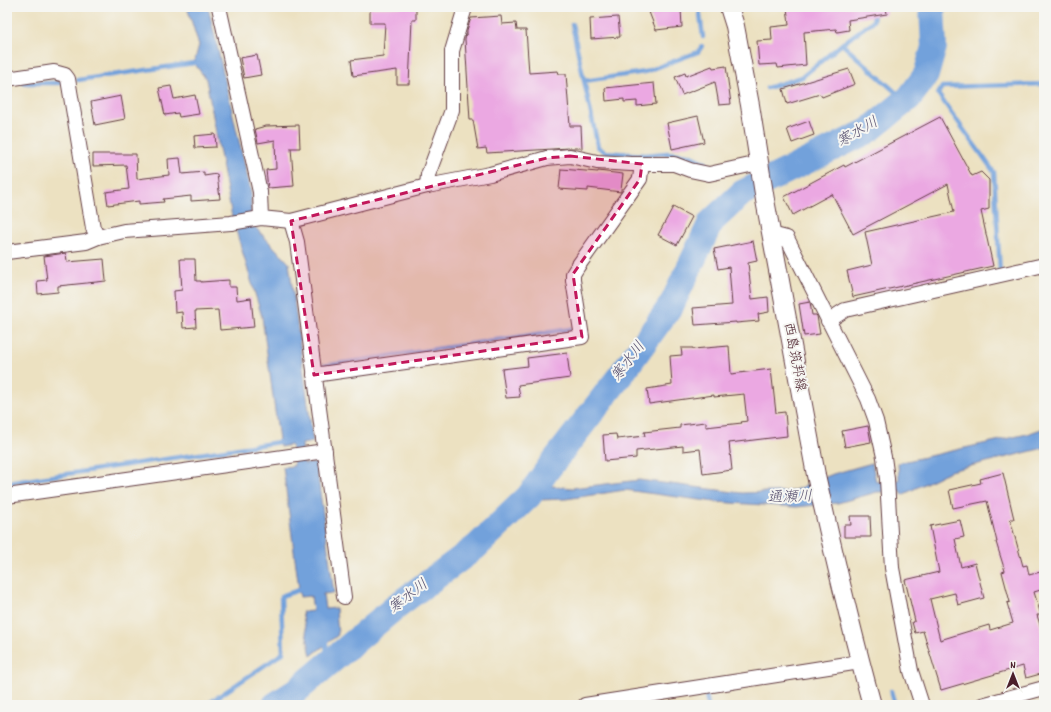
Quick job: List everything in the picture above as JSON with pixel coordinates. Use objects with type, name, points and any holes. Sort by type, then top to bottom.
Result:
[{"type":"main road","name":"西島筑邦線","points":[[729,7],[736,33],[750,105],[771,234],[816,476],[860,662],[872,705]]},
{"type":"street","points":[[219,7],[260,192],[258,218]]},
{"type":"street","points":[[426,186],[428,175],[452,110],[452,51],[464,7]]},
{"type":"street","points":[[7,79],[54,72],[65,75],[68,80],[93,228],[98,237]]},
{"type":"street","points":[[7,252],[86,242],[98,237],[124,231],[231,223],[258,218],[291,221],[426,186],[490,174],[547,158],[570,156],[597,162],[674,164],[690,170],[709,174],[759,163]]},
{"type":"street","points":[[314,375],[582,337],[573,274],[640,178],[642,164]]},
{"type":"street","points":[[291,221],[296,242],[344,597]]},
{"type":"street","points":[[771,234],[787,238],[868,399],[878,428],[887,479],[892,568],[911,671],[922,705]]},
{"type":"street","points":[[828,321],[845,310],[1044,265]]},
{"type":"street","points":[[7,496],[325,451]]},
{"type":"street","points":[[585,705],[860,662]]},
{"type":"street","points":[[982,705],[1044,688]]},
{"type":"highlighted area","points":[[570,156],[642,164],[640,179],[573,274],[582,337],[314,375],[291,221],[547,158]]},
{"type":"water","points":[[187,7],[208,7],[251,193],[251,215],[254,226],[289,263],[313,442],[302,444],[304,464],[316,463],[334,593],[323,594],[325,609],[336,608],[338,635],[311,656],[302,612],[313,611],[311,596],[300,597],[283,467],[294,466],[291,445],[280,447],[262,317],[232,217],[206,79],[194,63],[199,45]]},
{"type":"water","name":"通瀬川","points":[[1044,428],[1044,448],[950,471],[902,495],[901,491],[877,492],[838,503],[796,507],[715,502],[625,490],[566,499],[539,500],[551,486],[572,488],[639,480],[742,493],[792,491],[833,474],[872,463],[876,482],[899,480],[898,463],[1027,434]]},
{"type":"building","points":[[416,7],[416,20],[412,20],[409,84],[397,84],[397,70],[353,76],[351,60],[383,56],[385,23],[370,23],[370,8]]},
{"type":"building","points":[[787,7],[886,7],[887,14],[848,20],[849,30],[837,32],[836,29],[804,32],[806,65],[778,68],[777,64],[759,65],[757,41],[772,40],[771,27],[789,25]]},
{"type":"building","points":[[681,9],[682,27],[656,30],[649,12]]},
{"type":"building","points":[[501,16],[502,24],[516,23],[517,30],[526,30],[529,73],[558,71],[559,74],[566,74],[570,126],[581,126],[582,148],[487,153],[486,148],[478,149],[473,120],[470,120],[465,39],[471,18]]},
{"type":"building","points":[[618,17],[620,37],[591,39],[590,19]]},
{"type":"building","points":[[257,55],[261,75],[244,78],[240,58]]},
{"type":"building","points":[[712,66],[713,68],[726,66],[731,104],[719,105],[715,82],[682,95],[675,77],[685,73],[686,76]]},
{"type":"building","points":[[849,69],[855,84],[822,97],[820,94],[787,104],[783,89]]},
{"type":"building","points":[[654,83],[656,104],[637,106],[637,101],[624,102],[624,99],[606,101],[605,88]]},
{"type":"building","points":[[171,86],[174,99],[195,95],[199,114],[179,117],[178,113],[165,115],[159,88]]},
{"type":"building","points":[[121,96],[125,119],[95,125],[91,102]]},
{"type":"building","points":[[698,116],[704,142],[672,149],[667,123]]},
{"type":"building","points":[[940,117],[972,176],[981,172],[989,180],[989,209],[981,211],[993,266],[853,297],[847,271],[872,265],[865,232],[954,212],[948,184],[853,234],[832,194],[793,215],[784,197]]},
{"type":"building","points":[[809,121],[814,135],[792,143],[787,129]]},
{"type":"building","points":[[299,125],[300,148],[291,148],[294,186],[268,188],[266,170],[276,169],[275,140],[258,143],[255,129],[266,126]]},
{"type":"building","points":[[215,134],[216,147],[195,148],[194,136]]},
{"type":"building","points":[[93,154],[136,154],[137,179],[169,175],[168,159],[180,158],[182,174],[204,172],[204,176],[217,174],[220,199],[191,201],[191,196],[163,199],[164,202],[139,204],[139,201],[108,205],[106,192],[129,189],[126,165],[93,166]]},
{"type":"building","points":[[561,169],[623,174],[621,192],[588,188],[588,191],[559,189]]},
{"type":"building","points":[[673,207],[692,217],[677,245],[658,235]]},
{"type":"building","points":[[753,241],[757,261],[748,263],[752,299],[768,297],[769,312],[758,314],[759,321],[695,325],[693,308],[732,305],[729,267],[718,269],[714,249]]},
{"type":"building","points":[[66,253],[67,262],[104,259],[106,281],[58,286],[58,292],[38,294],[37,281],[47,280],[44,256]]},
{"type":"building","points":[[180,259],[195,259],[196,281],[229,280],[229,287],[236,287],[237,300],[251,298],[254,327],[220,330],[218,310],[195,311],[196,327],[183,328],[182,312],[175,313],[174,291],[182,290]]},
{"type":"building","points":[[810,302],[812,315],[817,316],[820,334],[804,336],[799,304]]},
{"type":"building","points":[[729,346],[731,374],[771,369],[776,413],[785,412],[787,436],[729,443],[732,470],[703,474],[700,449],[683,451],[683,446],[636,451],[636,458],[605,461],[603,435],[616,434],[617,439],[645,436],[644,432],[680,428],[680,425],[706,422],[706,427],[742,423],[741,422],[747,421],[744,394],[714,397],[714,395],[649,404],[647,389],[672,385],[670,356],[682,355],[681,348],[693,349]]},
{"type":"building","points":[[567,353],[570,378],[518,385],[520,397],[506,398],[502,369],[528,366],[527,358]]},
{"type":"building","points":[[868,426],[871,442],[845,447],[842,431]]},
{"type":"building","points":[[1003,473],[1014,519],[1010,519],[1023,566],[1027,565],[1029,575],[1044,571],[1044,589],[1034,592],[1041,615],[1037,615],[1044,638],[1044,673],[1026,678],[1023,666],[941,690],[923,631],[915,633],[912,622],[915,621],[905,580],[939,572],[930,526],[960,520],[964,537],[955,539],[961,567],[975,563],[984,598],[958,605],[955,593],[930,599],[940,640],[989,625],[990,630],[1013,623],[1007,603],[1010,602],[1002,572],[1005,571],[996,542],[987,501],[953,508],[949,490],[981,483],[980,479]]},
{"type":"building","points":[[850,516],[870,516],[871,537],[844,537],[844,525],[851,525]]},
{"type":"waterway","points":[[699,7],[703,37]]},
{"type":"waterway","points":[[875,7],[873,21],[842,44],[901,97],[909,98]]},
{"type":"waterway","name":"寒水川","points":[[275,705],[295,692],[399,604],[476,547],[529,496],[623,372],[672,304],[711,222],[742,193],[868,131],[909,98],[926,75],[934,47],[932,7]]},
{"type":"waterway","points":[[572,24],[598,147],[605,152],[645,155],[668,153],[689,155],[706,163]]},
{"type":"waterway","points":[[767,88],[802,77],[842,44]]},
{"type":"waterway","points":[[584,81],[645,72],[698,52],[702,46]]},
{"type":"waterway","points":[[78,80],[194,63]]},
{"type":"waterway","points":[[23,83],[60,83]]},
{"type":"waterway","points":[[1000,272],[994,172],[938,94],[942,87],[1044,84]]},
{"type":"waterway","points":[[323,366],[570,329]]},
{"type":"waterway","points":[[7,483],[279,442]]},
{"type":"waterway","points":[[206,705],[283,653],[281,596],[299,590]]},
{"type":"waterway","points":[[325,639],[329,664]]},
{"type":"waterway","points":[[891,691],[895,705]]},
{"type":"waterway","points":[[706,694],[708,705]]}]
